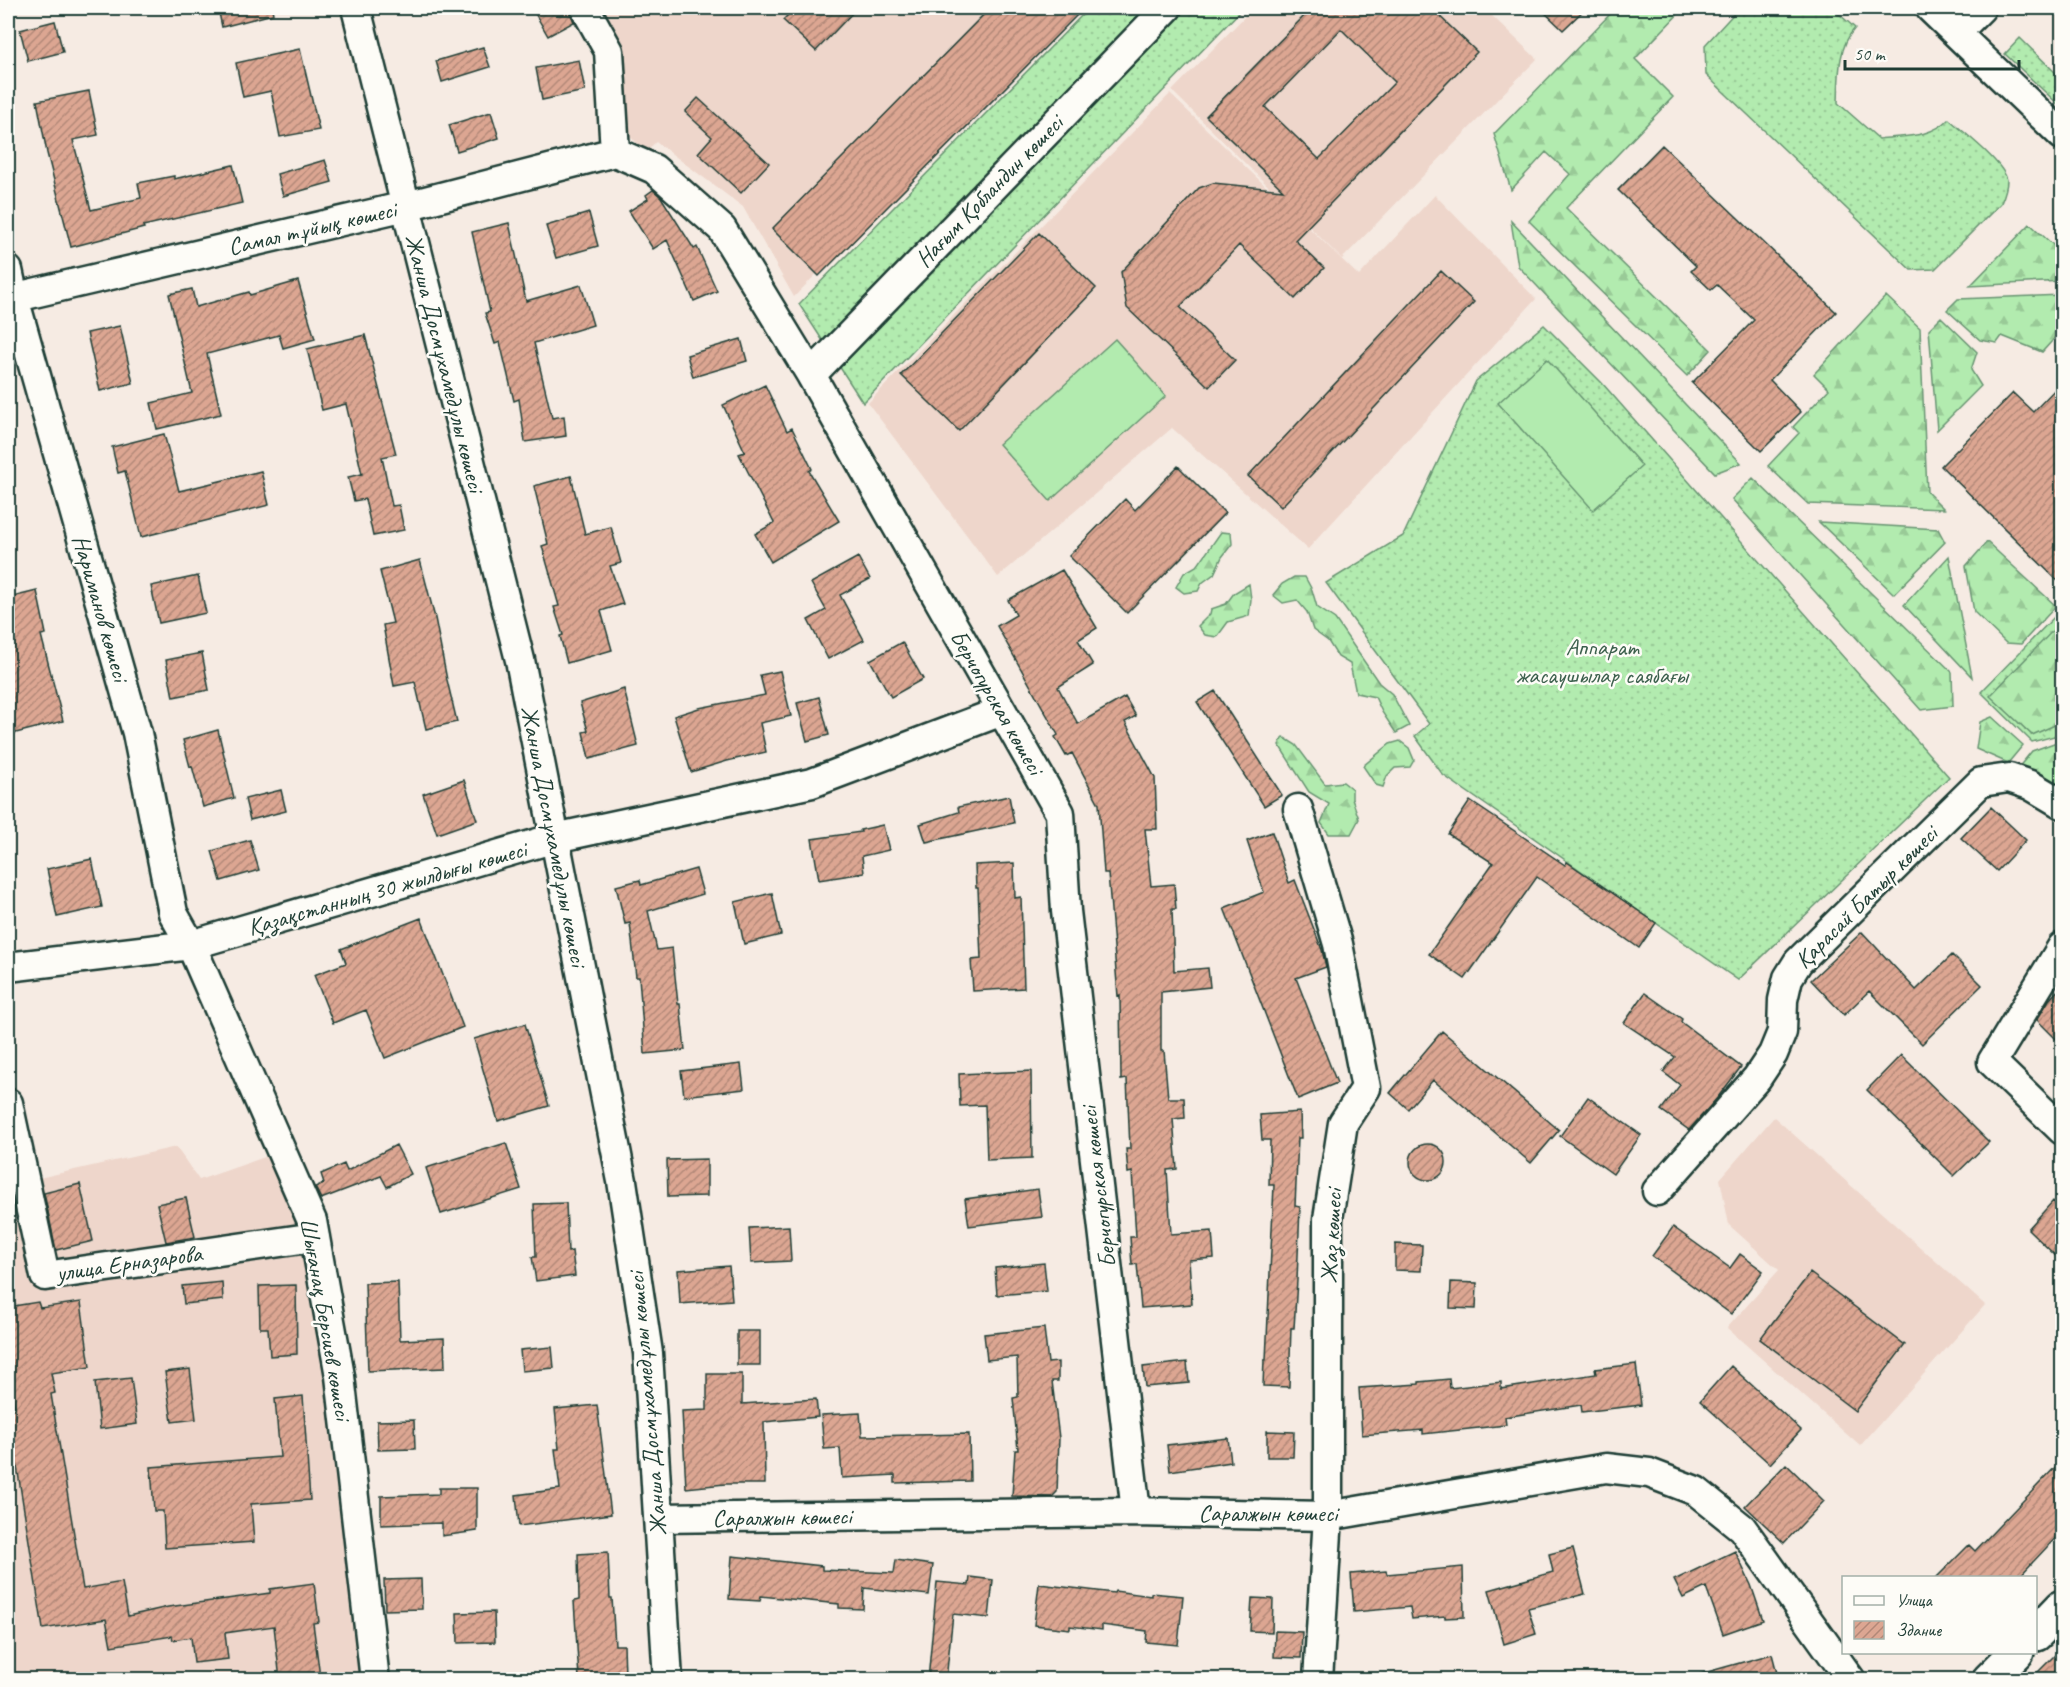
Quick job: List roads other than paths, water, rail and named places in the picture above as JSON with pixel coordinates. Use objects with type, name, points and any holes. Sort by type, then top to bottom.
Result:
[{"type":"main road","points":[[2037,1633],[2062,1607]]},
{"type":"main road","points":[[1989,1680],[2016,1654]]},
{"type":"street","name":"Жанша Досмұхамедұлы көшесі","points":[[356,8],[520,660],[622,1181],[648,1353],[668,1680]]},
{"type":"street","points":[[585,8],[609,51],[615,152]]},
{"type":"street","name":"Нағым Қобландин көшесі","points":[[811,375],[1167,8]]},
{"type":"street","points":[[1930,8],[2062,135]]},
{"type":"street","points":[[1956,33],[1981,8]]},
{"type":"street","name":"Самал тұйық көшесі","points":[[11,298],[406,206],[615,152]]},
{"type":"street","name":"Берчогурская көшесі","points":[[615,152],[654,169],[722,229],[811,375],[1060,813],[1066,911],[1136,1512]]},
{"type":"street","name":"Нариманов көшесі","points":[[8,270],[11,298],[137,733],[173,913],[191,945]]},
{"type":"street","name":"Қазақстанның 30 жылдығы көшесі","points":[[8,967],[191,945],[555,838],[812,783],[1002,711]]},
{"type":"street","name":"Қарасай Батыр көшесі","points":[[1657,1191],[1757,1078],[1773,1054],[1782,1032],[1783,1000],[1788,978],[1798,962],[1981,782],[2009,778],[2030,785],[2062,804]]},
{"type":"street","name":"Жаз көшесі","points":[[1298,809],[1338,944],[1366,1088],[1343,1123],[1328,1219],[1328,1516],[1318,1680]]},
{"type":"street","name":"Шығанақ Берсиев көшесі","points":[[191,945],[312,1221],[340,1376],[375,1680]]},
{"type":"street","points":[[2062,947],[1992,1062],[2062,1130]]},
{"type":"street","name":"улица Ерназарова","points":[[8,1103],[45,1276],[315,1237]]},
{"type":"street","name":"Саралжын көшесі","points":[[659,1518],[1136,1512],[1328,1516],[1606,1468],[1649,1473],[1696,1491],[1742,1528],[1851,1680]]},
{"type":"park label","name":"Аппарат жасаушылар саябағы","points":[[1602,661]]}]
